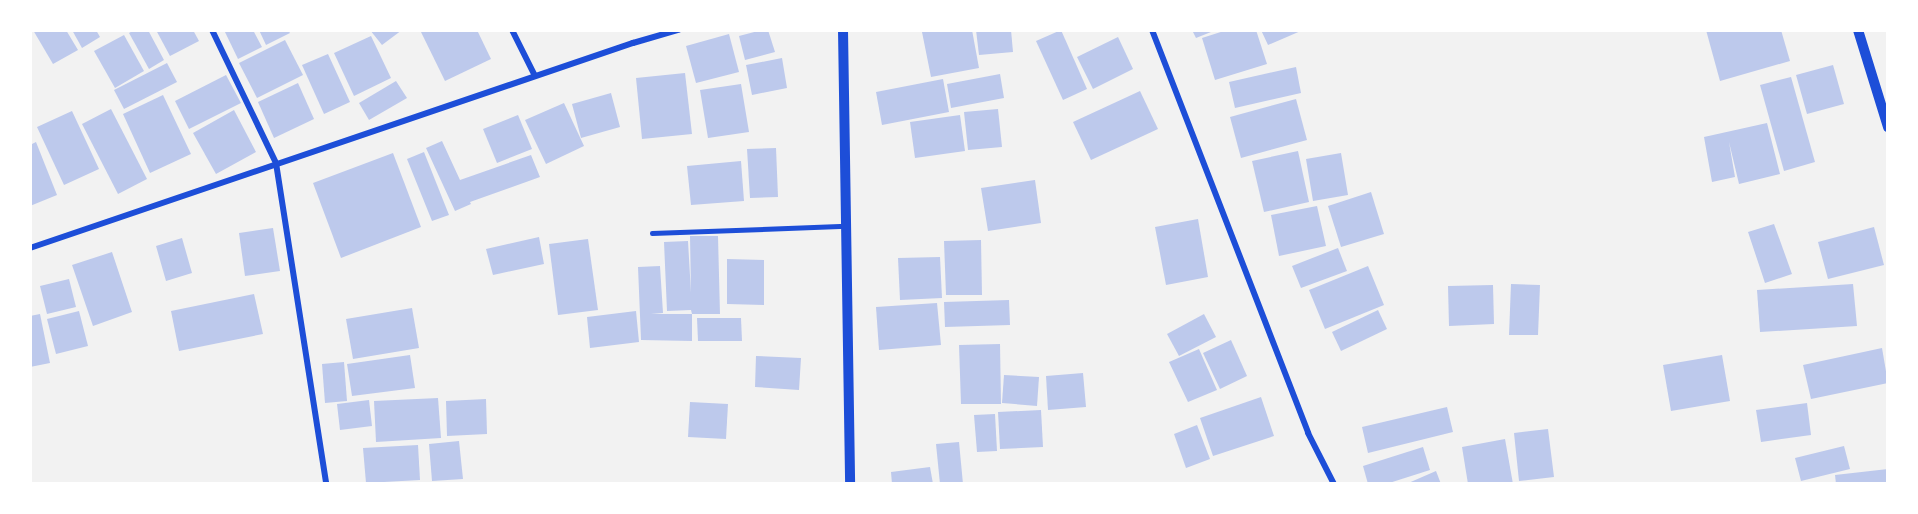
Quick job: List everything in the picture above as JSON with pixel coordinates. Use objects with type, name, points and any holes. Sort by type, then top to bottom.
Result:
[{"type":"street","points":[[212,30],[276,164],[326,484]]},
{"type":"street","points":[[512,30],[535,76]]},
{"type":"street","points":[[30,248],[535,76],[678,30]]},
{"type":"street","points":[[843,30],[850,484]]},
{"type":"street","points":[[1152,30],[1304,422],[1334,484]]},
{"type":"street","points":[[1858,30],[1888,127]]},
{"type":"lane","points":[[652,233],[846,226]]},
{"type":"building","points":[[33,30],[66,30],[78,50],[53,64]]},
{"type":"building","points":[[72,30],[96,30],[100,37],[82,48]]},
{"type":"building","points":[[134,30],[148,30],[164,60],[149,69],[129,33]]},
{"type":"building","points":[[156,30],[193,30],[199,41],[170,56]]},
{"type":"building","points":[[224,30],[253,30],[262,47],[238,59]]},
{"type":"building","points":[[259,30],[288,30],[290,33],[266,45]]},
{"type":"building","points":[[370,30],[402,30],[382,45]]},
{"type":"building","points":[[420,30],[477,30],[491,59],[445,81]]},
{"type":"building","points":[[768,30],[775,52],[745,60],[739,36]]},
{"type":"building","points":[[972,30],[979,68],[931,77],[922,32]]},
{"type":"building","points":[[976,30],[1011,30],[1013,52],[979,55]]},
{"type":"building","points":[[1061,30],[1087,89],[1063,100],[1036,41]]},
{"type":"building","points":[[1192,30],[1216,30],[1196,38]]},
{"type":"building","points":[[1227,30],[1256,30],[1267,64],[1215,80],[1202,38]]},
{"type":"building","points":[[1261,30],[1303,30],[1268,45]]},
{"type":"building","points":[[1706,30],[1781,30],[1790,61],[1720,81]]},
{"type":"building","points":[[729,34],[739,72],[696,83],[686,46]]},
{"type":"building","points":[[124,35],[144,71],[115,88],[94,51]]},
{"type":"building","points":[[371,36],[391,78],[354,96],[334,53]]},
{"type":"building","points":[[1118,37],[1133,69],[1093,89],[1077,57]]},
{"type":"building","points":[[285,40],[303,75],[257,98],[239,63]]},
{"type":"building","points":[[328,54],[350,102],[324,114],[302,65]]},
{"type":"building","points":[[782,58],[787,88],[752,95],[746,65]]},
{"type":"building","points":[[167,63],[177,82],[124,109],[114,90]]},
{"type":"building","points":[[1833,65],[1844,104],[1807,114],[1796,75]]},
{"type":"building","points":[[1296,67],[1301,93],[1235,108],[1229,82]]},
{"type":"building","points":[[685,73],[692,134],[642,139],[636,78]]},
{"type":"building","points":[[1000,74],[1004,98],[951,108],[947,84]]},
{"type":"building","points":[[226,75],[241,103],[189,129],[175,101]]},
{"type":"building","points":[[1791,77],[1815,162],[1784,171],[1760,85]]},
{"type":"building","points":[[943,79],[949,112],[882,125],[876,92]]},
{"type":"building","points":[[396,81],[407,98],[369,120],[359,103]]},
{"type":"building","points":[[298,83],[314,119],[274,138],[258,102]]},
{"type":"building","points":[[741,84],[749,132],[708,138],[700,90]]},
{"type":"building","points":[[1140,91],[1158,129],[1091,160],[1073,122]]},
{"type":"building","points":[[611,93],[620,127],[581,138],[572,104]]},
{"type":"building","points":[[163,95],[191,154],[150,173],[123,114]]},
{"type":"building","points":[[1296,99],[1307,140],[1241,158],[1230,117]]},
{"type":"building","points":[[564,103],[584,146],[546,164],[525,120]]},
{"type":"building","points":[[111,109],[147,179],[118,194],[82,124]]},
{"type":"building","points":[[998,109],[1002,147],[968,150],[964,112]]},
{"type":"building","points":[[234,110],[256,152],[216,174],[193,133]]},
{"type":"building","points":[[72,111],[99,169],[64,185],[37,127]]},
{"type":"building","points":[[518,115],[532,149],[497,163],[483,129]]},
{"type":"building","points":[[960,115],[965,151],[915,158],[910,122]]},
{"type":"building","points":[[1767,123],[1780,174],[1739,184],[1729,142],[1735,177],[1712,182],[1704,137]]},
{"type":"building","points":[[442,141],[460,180],[531,155],[540,177],[470,202],[471,204],[455,211],[426,148]]},
{"type":"building","points":[[36,142],[57,195],[30,206],[30,145]]},
{"type":"building","points":[[776,148],[778,197],[750,198],[747,149]]},
{"type":"building","points":[[1298,151],[1309,202],[1264,212],[1252,161]]},
{"type":"building","points":[[424,152],[449,215],[432,221],[407,159]]},
{"type":"building","points":[[393,153],[421,227],[341,258],[313,183]]},
{"type":"building","points":[[1341,153],[1348,195],[1313,201],[1306,159]]},
{"type":"building","points":[[741,161],[744,201],[691,205],[687,166]]},
{"type":"building","points":[[1035,180],[1041,223],[988,231],[981,188]]},
{"type":"building","points":[[1371,192],[1384,234],[1341,247],[1328,206]]},
{"type":"building","points":[[1317,206],[1326,246],[1279,256],[1271,215]]},
{"type":"building","points":[[1198,219],[1208,277],[1166,285],[1155,227]]},
{"type":"building","points":[[1774,224],[1792,274],[1765,283],[1748,232]]},
{"type":"building","points":[[1874,227],[1884,265],[1828,279],[1818,242]]},
{"type":"building","points":[[273,228],[280,271],[245,276],[239,233]]},
{"type":"building","points":[[690,236],[718,236],[720,314],[692,314],[691,310],[667,311],[664,242],[688,241],[691,293]]},
{"type":"building","points":[[539,237],[544,264],[493,275],[486,249]]},
{"type":"building","points":[[182,238],[192,273],[166,281],[156,246]]},
{"type":"building","points":[[588,239],[598,310],[558,315],[549,244]]},
{"type":"building","points":[[981,240],[982,295],[946,295],[944,241]]},
{"type":"building","points":[[1338,248],[1347,271],[1301,288],[1292,266]]},
{"type":"building","points":[[112,252],[132,312],[93,326],[72,265]]},
{"type":"building","points":[[940,257],[942,298],[900,300],[898,258]]},
{"type":"building","points":[[727,259],[764,260],[764,305],[727,304]]},
{"type":"building","points":[[660,266],[663,313],[651,314],[692,314],[692,341],[641,340],[638,267]]},
{"type":"building","points":[[1368,266],[1384,305],[1325,329],[1309,290]]},
{"type":"building","points":[[69,279],[76,307],[47,314],[40,286]]},
{"type":"building","points":[[1511,284],[1540,285],[1538,335],[1509,335]]},
{"type":"building","points":[[1853,284],[1857,326],[1760,332],[1757,290]]},
{"type":"building","points":[[1493,285],[1494,324],[1449,326],[1448,286]]},
{"type":"building","points":[[254,294],[263,334],[179,351],[171,311]]},
{"type":"building","points":[[1009,300],[1010,325],[945,327],[944,302]]},
{"type":"building","points":[[937,303],[941,345],[879,350],[876,307]]},
{"type":"building","points":[[412,308],[419,348],[353,359],[346,319]]},
{"type":"building","points":[[1378,310],[1387,329],[1341,351],[1332,332]]},
{"type":"building","points":[[79,311],[88,346],[56,354],[47,319]]},
{"type":"building","points":[[636,311],[639,342],[590,348],[587,317]]},
{"type":"building","points":[[40,314],[50,363],[30,367],[30,316]]},
{"type":"building","points":[[1204,314],[1216,337],[1179,356],[1167,334]]},
{"type":"building","points":[[697,318],[741,318],[742,341],[698,341]]},
{"type":"building","points":[[1231,340],[1247,376],[1220,389],[1203,353]]},
{"type":"building","points":[[1000,344],[1001,404],[961,404],[959,345]]},
{"type":"building","points":[[1882,348],[1888,383],[1811,399],[1803,365]]},
{"type":"building","points":[[1199,349],[1217,390],[1188,402],[1169,362]]},
{"type":"building","points":[[410,355],[415,388],[352,396],[347,364]]},
{"type":"building","points":[[1722,355],[1730,401],[1671,411],[1663,365]]},
{"type":"building","points":[[756,356],[801,358],[799,390],[755,387]]},
{"type":"building","points":[[344,362],[347,401],[325,403],[322,364]]},
{"type":"building","points":[[1083,373],[1086,407],[1048,410],[1046,376]]},
{"type":"building","points":[[1004,375],[1039,377],[1037,406],[1002,403]]},
{"type":"building","points":[[1261,397],[1274,436],[1213,456],[1200,418]]},
{"type":"building","points":[[438,398],[441,438],[376,442],[374,401]]},
{"type":"building","points":[[486,399],[487,434],[447,436],[446,401]]},
{"type":"building","points":[[369,400],[372,426],[340,430],[337,404]]},
{"type":"building","points":[[690,402],[728,404],[726,439],[688,437]]},
{"type":"building","points":[[1807,403],[1811,435],[1761,442],[1756,410]]},
{"type":"building","points":[[1447,407],[1453,432],[1368,453],[1362,427]]},
{"type":"building","points":[[1041,410],[1043,447],[1000,449],[998,412]]},
{"type":"building","points":[[995,414],[997,451],[977,452],[974,415]]},
{"type":"building","points":[[1197,425],[1210,459],[1186,468],[1174,434]]},
{"type":"building","points":[[1548,429],[1554,477],[1519,481],[1514,433]]},
{"type":"building","points":[[1505,439],[1513,484],[1468,484],[1462,447]]},
{"type":"building","points":[[459,441],[463,479],[432,481],[429,444]]},
{"type":"building","points":[[959,442],[963,484],[940,484],[936,444]]},
{"type":"building","points":[[418,445],[420,480],[366,483],[363,448]]},
{"type":"building","points":[[1844,446],[1850,469],[1801,481],[1795,458]]},
{"type":"building","points":[[1423,447],[1430,470],[1386,484],[1368,484],[1363,466]]},
{"type":"building","points":[[930,467],[933,484],[892,484],[891,472]]},
{"type":"building","points":[[1888,469],[1888,484],[1836,484],[1835,475]]},
{"type":"building","points":[[1436,471],[1441,484],[1406,484]]}]
